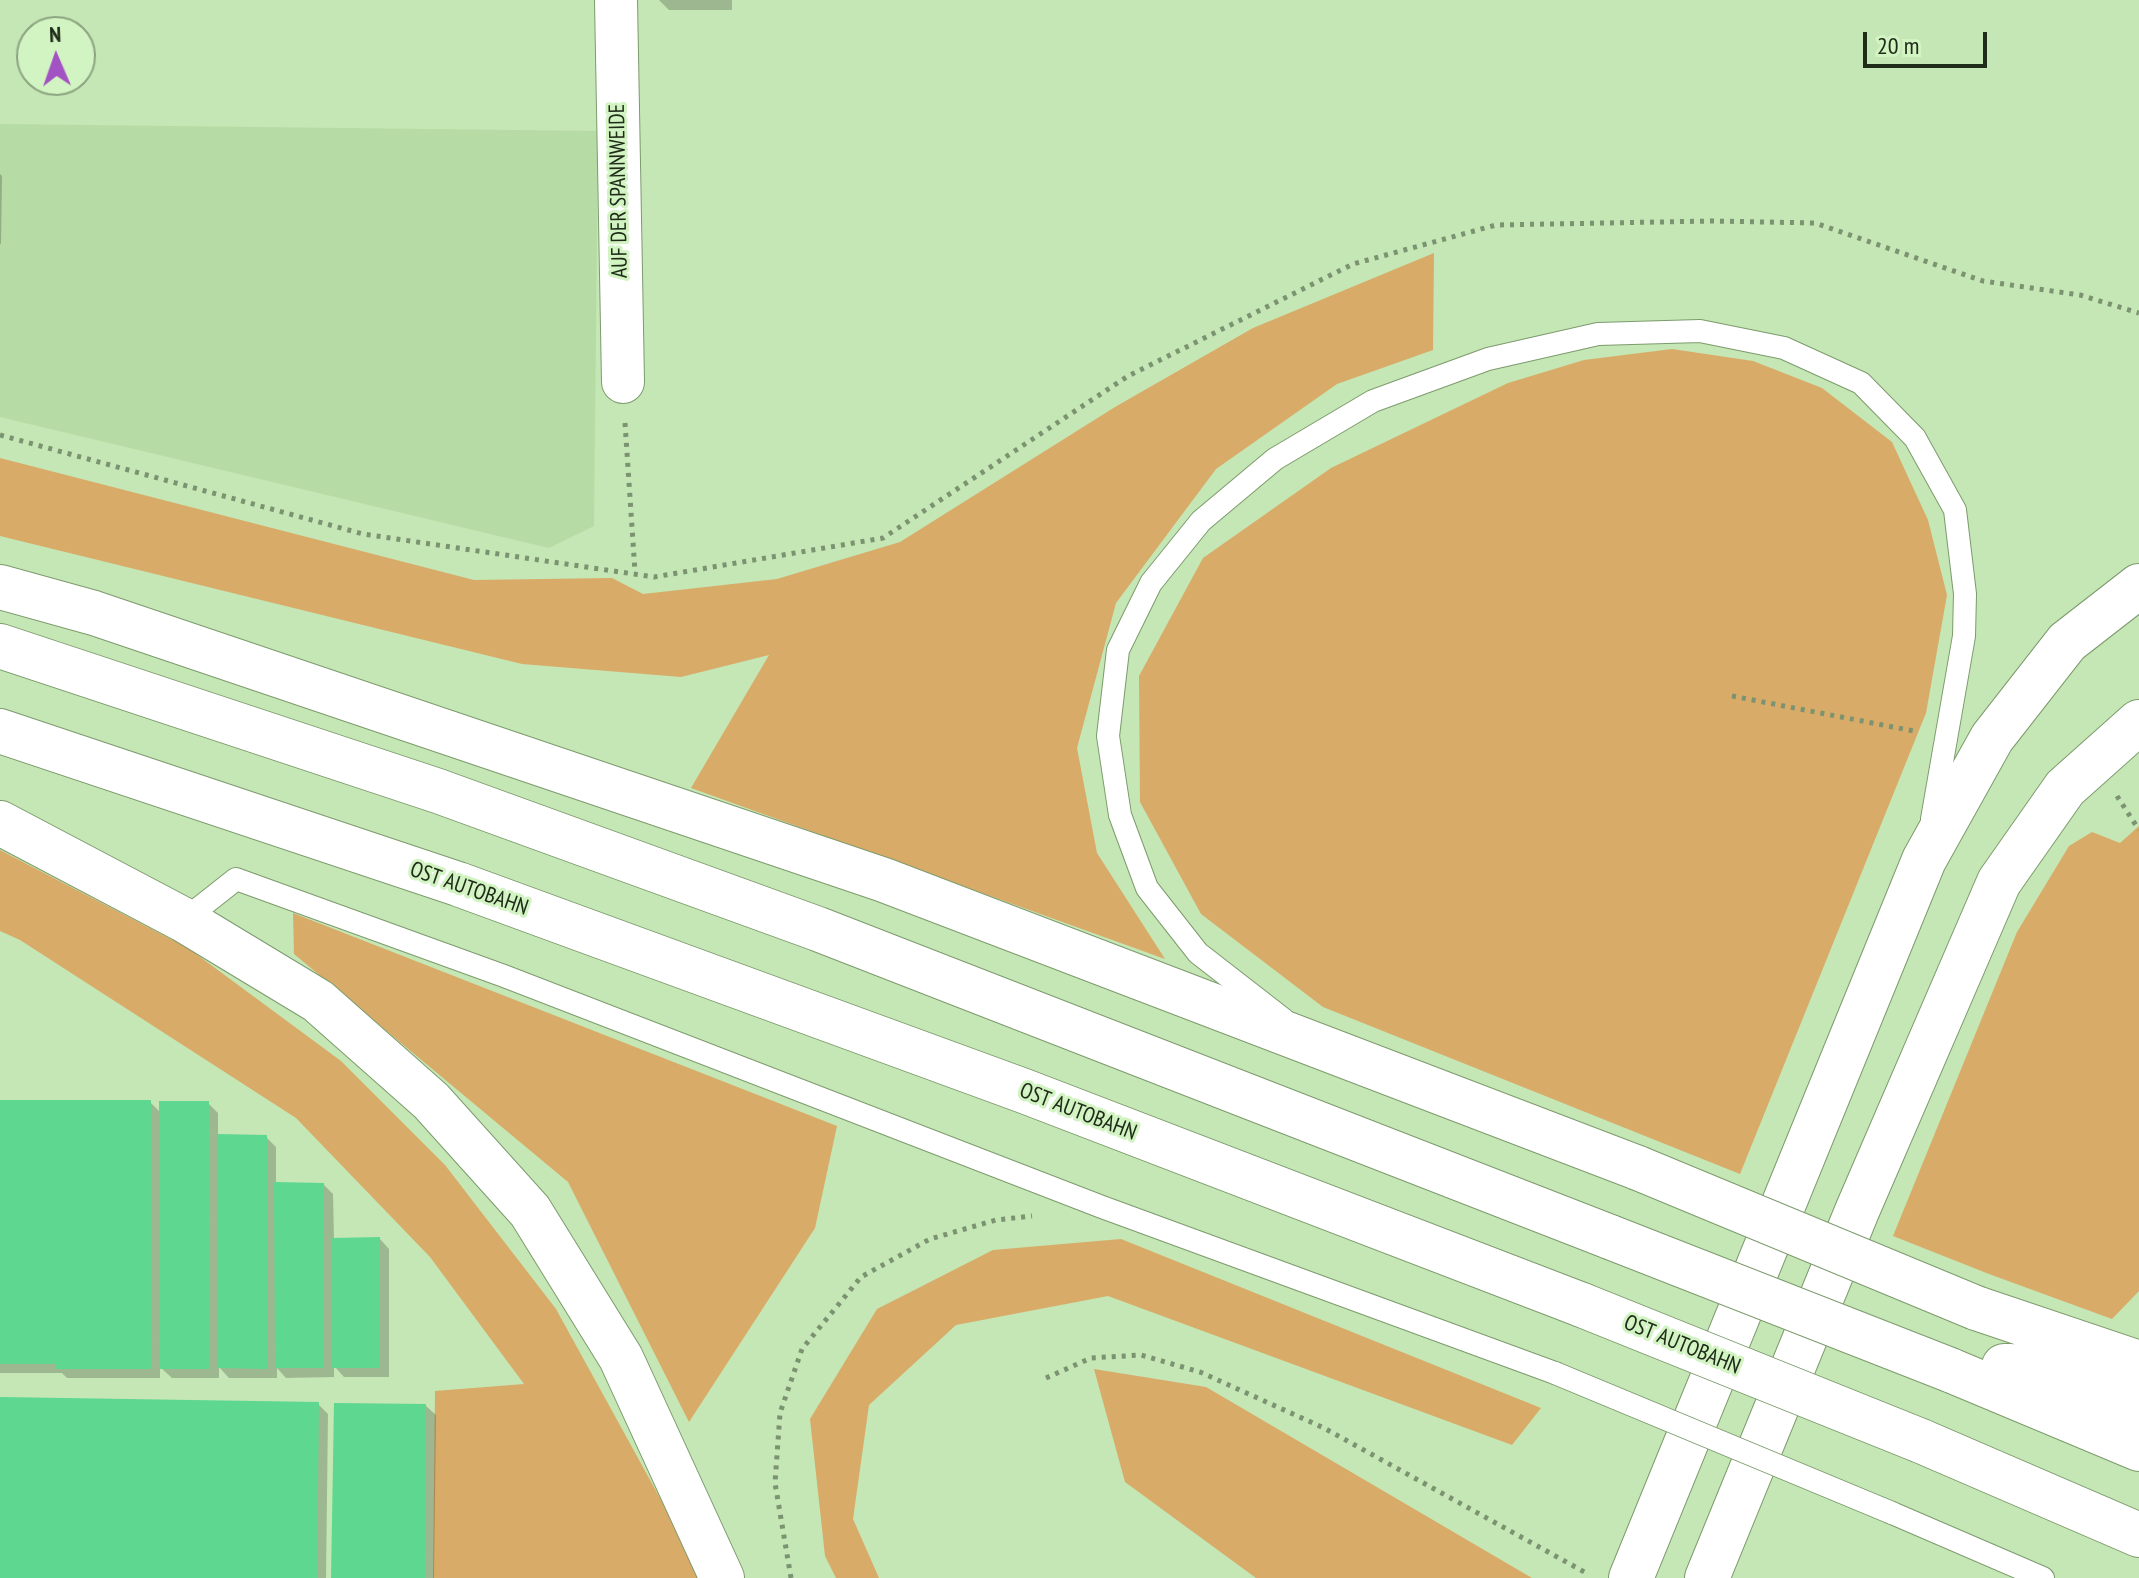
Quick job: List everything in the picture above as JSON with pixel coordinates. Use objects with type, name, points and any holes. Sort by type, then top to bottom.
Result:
[{"type":"highway","points":[[1631,1578],[1924,860],[1992,738],[2067,642],[2139,586]]},
{"type":"highway","points":[[0,587],[94,613],[884,880],[1638,1168],[1976,1308],[2139,1363]]},
{"type":"highway","points":[[0,646],[438,791],[804,924],[1950,1370],[2139,1449]]},
{"type":"highway","points":[[1707,1578],[1799,1352],[1999,882],[2065,788],[2139,722]]},
{"type":"highway","name":"OST AUTOBAHN","points":[[0,731],[458,884],[1024,1091],[1582,1305],[1921,1441],[2139,1535]]},
{"type":"highway","points":[[0,823],[184,920],[318,1001],[431,1101],[530,1211],[621,1358],[722,1578]]},
{"type":"highway","points":[[1950,1370],[2011,1366],[2139,1408]]},
{"type":"street","name":"AUF DER SPANNWEIDE","points":[[616,0],[623,382]]},
{"type":"lane","points":[[1315,1045],[1198,953],[1147,888],[1120,815],[1108,736],[1118,650],[1151,583],[1201,521],[1275,459],[1373,401],[1488,359],[1598,334],[1700,331],[1784,348],[1861,383],[1915,438],[1955,510],[1965,594],[1964,636],[1924,860]]},
{"type":"lane","points":[[184,920],[236,879],[504,976],[1102,1207],[1555,1373],[2043,1578]]},
{"type":"path","points":[[0,435],[363,534],[654,577],[883,538],[1128,376],[1353,264],[1496,225],[1713,221],[1815,223],[1983,281],[2080,295],[2139,313]]},
{"type":"path","points":[[623,382],[635,572]]},
{"type":"path","points":[[1732,696],[1947,736]]},
{"type":"path","points":[[791,1578],[775,1483],[780,1413],[802,1349],[861,1277],[930,1239],[996,1220],[1102,1207]]},
{"type":"path","points":[[1046,1378],[1091,1358],[1141,1355],[1200,1372],[1324,1428],[1596,1578]]},
{"type":"shaded area","points":[[0,124],[598,131],[594,526],[549,548],[0,417]]},
{"type":"shaded area","points":[[1434,253],[1433,350],[1337,384],[1216,469],[1116,603],[1077,748],[1097,853],[1165,959],[691,788],[769,655],[681,677],[522,664],[0,536],[0,458],[474,580],[612,578],[643,594],[777,579],[900,542],[1115,407],[1253,328]]},
{"type":"shaded area","points":[[1672,349],[1753,361],[1822,388],[1892,442],[1928,520],[1947,595],[1926,713],[1740,1174],[1323,1007],[1201,914],[1140,802],[1139,676],[1203,558],[1331,468],[1508,383],[1584,360]]},
{"type":"shaded area","points":[[2139,826],[2139,1291],[2112,1319],[1893,1236],[2017,932],[2069,846],[2092,832],[2120,843]]},
{"type":"shaded area","points":[[0,850],[188,948],[341,1061],[445,1165],[556,1309],[704,1578],[433,1578],[435,1391],[524,1384],[430,1257],[296,1118],[20,940],[0,931]]},
{"type":"shaded area","points":[[293,913],[837,1126],[815,1228],[689,1422],[568,1182],[294,954]]},
{"type":"shaded area","points":[[1121,1239],[1541,1408],[1512,1445],[1108,1296],[956,1325],[869,1405],[853,1519],[879,1578],[836,1578],[825,1556],[810,1419],[877,1309],[993,1250]]},
{"type":"shaded area","points":[[1094,1369],[1206,1387],[1532,1578],[1256,1578],[1125,1482]]},
{"type":"building","points":[[0,1100],[151,1100],[151,1369],[55,1369],[55,1364],[0,1364]]},
{"type":"building","points":[[159,1101],[209,1101],[210,1369],[160,1369]]},
{"type":"building","points":[[217,1134],[267,1135],[268,1369],[217,1368]]},
{"type":"building","points":[[274,1182],[324,1183],[324,1368],[275,1368]]},
{"type":"building","points":[[380,1237],[380,1368],[332,1368],[332,1238]]},
{"type":"building","points":[[0,1397],[319,1402],[317,1578],[0,1578]]},
{"type":"building","points":[[334,1403],[426,1404],[425,1578],[331,1578]]}]
